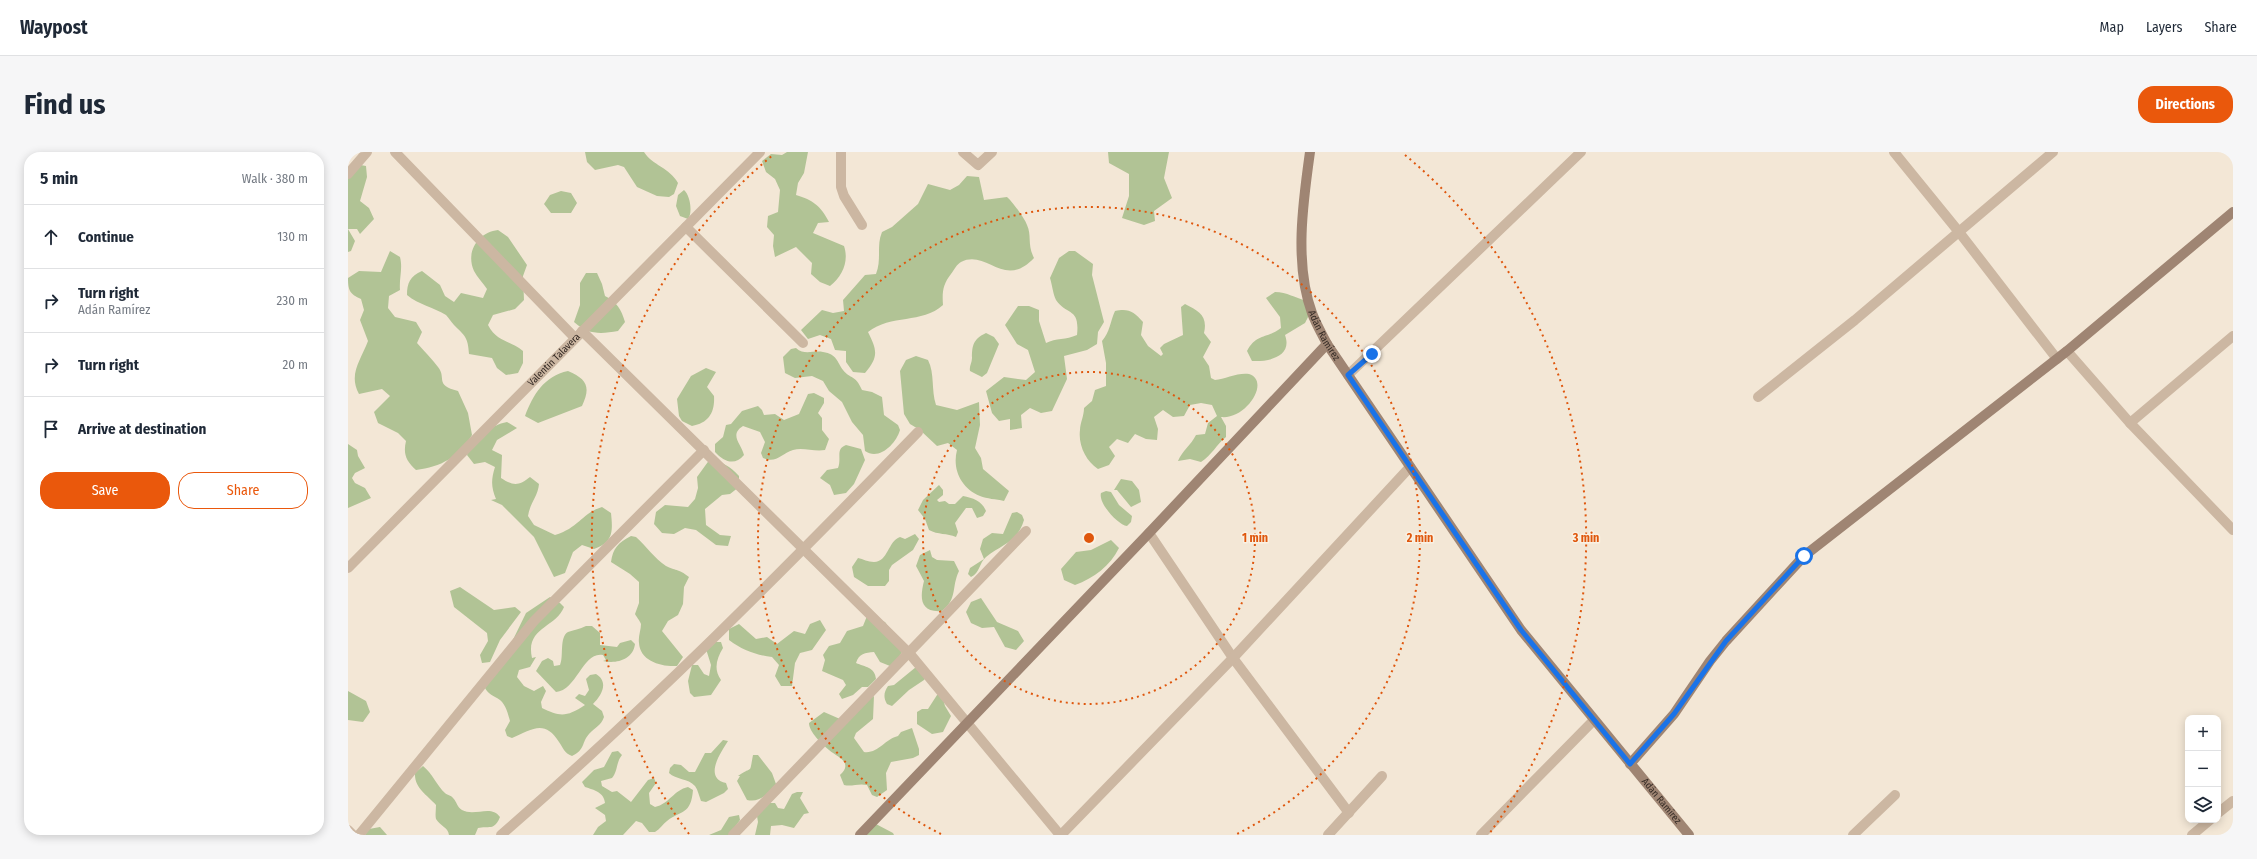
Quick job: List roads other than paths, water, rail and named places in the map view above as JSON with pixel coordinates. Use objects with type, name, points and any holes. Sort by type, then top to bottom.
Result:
[{"type":"street","points":[[348,174],[367,152]]},
{"type":"street","points":[[395,152],[578,334],[704,450],[803,550],[910,654],[1061,835],[1233,658],[1410,467]]},
{"type":"street","name":"Valentin Talavera","points":[[348,568],[578,334],[760,152]]},
{"type":"street","points":[[841,152],[841,187],[844,196],[862,225]]},
{"type":"street","points":[[963,152],[978,166],[992,152]]},
{"type":"street","name":"Adán Ramírez","points":[[1310,152],[1302,210],[1304,278],[1312,312],[1327,344],[1521,630],[1689,835]]},
{"type":"street","points":[[1348,375],[1581,152]]},
{"type":"street","points":[[1894,152],[1959,232],[2056,359]]},
{"type":"street","points":[[1758,397],[1855,320],[2053,152]]},
{"type":"street","points":[[1630,764],[1674,714],[1726,641],[1804,556],[2067,351],[2233,212]]},
{"type":"street","points":[[686,227],[803,343]]},
{"type":"street","points":[[2130,423],[2233,336]]},
{"type":"street","points":[[860,835],[966,722],[1149,533],[1327,344]]},
{"type":"street","points":[[2067,351],[2130,423],[2233,530]]},
{"type":"street","points":[[501,835],[577,769],[803,550],[918,432]]},
{"type":"street","points":[[359,835],[534,621],[704,450]]},
{"type":"street","points":[[737,834],[1026,531]]},
{"type":"street","points":[[1149,533],[1233,658],[1349,813]]},
{"type":"street","points":[[1481,835],[1594,720]]},
{"type":"street","points":[[1328,835],[1382,776]]},
{"type":"street","points":[[1853,835],[1895,795]]},
{"type":"street","points":[[2221,811],[2233,801]]},
{"type":"street","points":[[2192,835],[2206,823]]},
{"type":"street","points":[[348,830],[353,835]]}]
